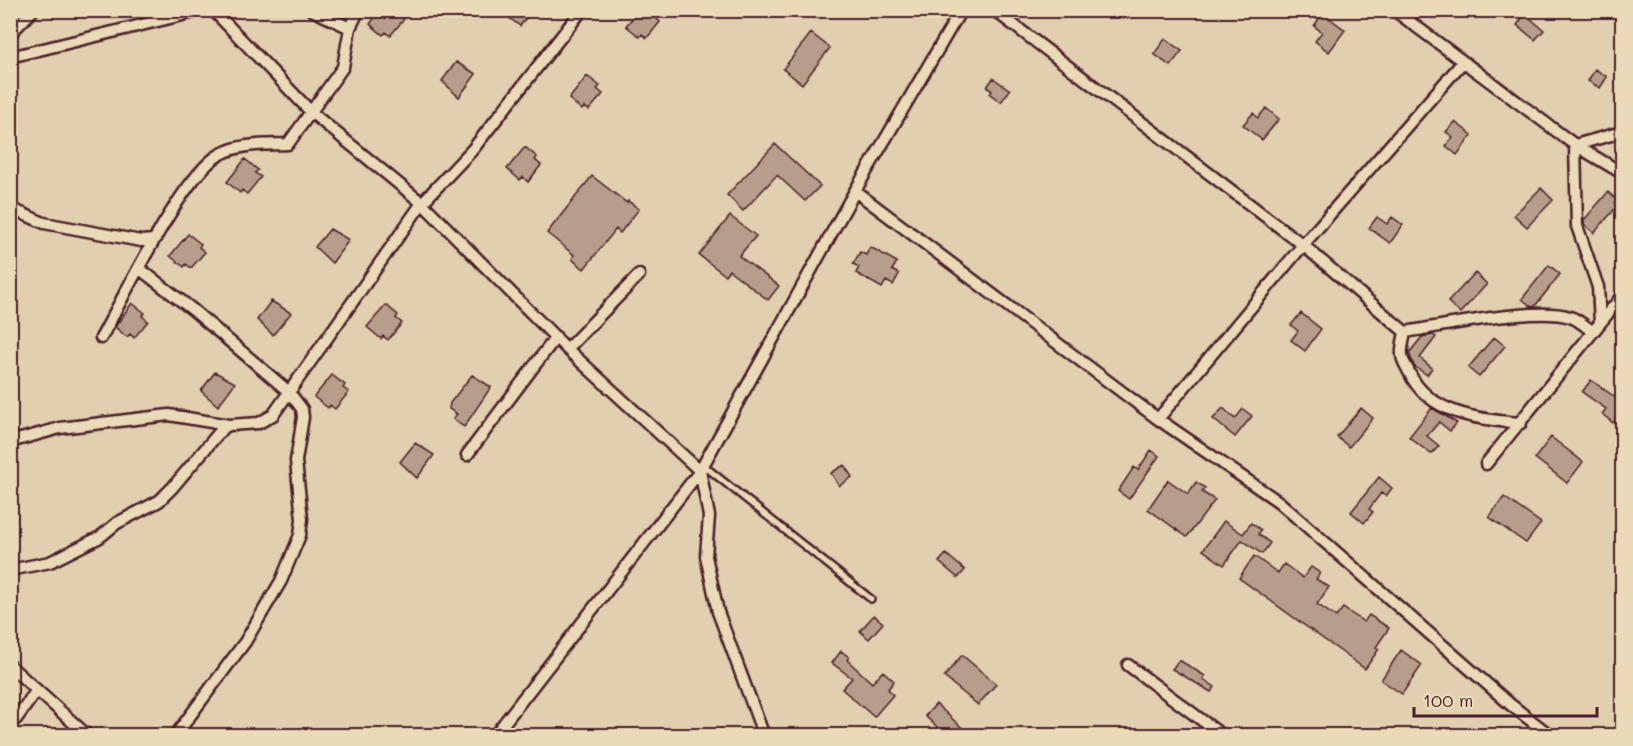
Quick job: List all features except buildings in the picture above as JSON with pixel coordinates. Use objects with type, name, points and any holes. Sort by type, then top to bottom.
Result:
[{"type":"street","points":[[10,33],[33,10]]},
{"type":"street","points":[[10,57],[202,10]]},
{"type":"street","points":[[213,10],[312,113],[422,203],[567,349],[702,468],[709,516],[706,556],[718,612],[764,735]]},
{"type":"street","points":[[312,10],[350,28]]},
{"type":"street","points":[[101,338],[154,240],[207,162],[239,147],[288,144],[343,67],[350,28],[359,10]]},
{"type":"street","points":[[10,441],[60,428],[169,415],[229,425],[259,423],[273,415],[422,203],[474,149],[582,10]]},
{"type":"street","points":[[494,735],[702,468],[855,191],[961,10]]},
{"type":"street","points":[[994,10],[1303,245],[1405,332],[1497,318],[1557,314],[1573,317],[1593,332]]},
{"type":"street","points":[[1394,10],[1462,63],[1575,145],[1623,173]]},
{"type":"street","points":[[1158,419],[1303,245],[1462,63]]},
{"type":"street","points":[[1575,145],[1623,132]]},
{"type":"street","points":[[1575,145],[1577,226],[1598,287],[1600,323]]},
{"type":"street","points":[[855,191],[1158,419],[1279,502],[1511,705],[1551,735]]},
{"type":"street","points":[[10,208],[44,223],[141,241],[154,240]]},
{"type":"street","points":[[140,269],[193,310],[289,392],[302,409],[303,417],[296,461],[302,519],[300,535],[281,581],[260,619],[175,735]]},
{"type":"street","points":[[567,349],[639,275]]},
{"type":"street","points":[[1486,464],[1623,296]]},
{"type":"street","points":[[1405,332],[1402,356],[1415,385],[1434,401],[1452,411],[1483,421],[1521,423]]},
{"type":"street","points":[[467,454],[556,337]]},
{"type":"street","points":[[10,570],[50,562],[100,537],[117,523],[159,501],[217,433],[229,425]]},
{"type":"street","points":[[1128,665],[1223,735]]},
{"type":"street","points":[[10,666],[88,735]]},
{"type":"street","points":[[10,731],[13,721],[37,690]]},
{"type":"lane","points":[[702,468],[871,599]]}]
